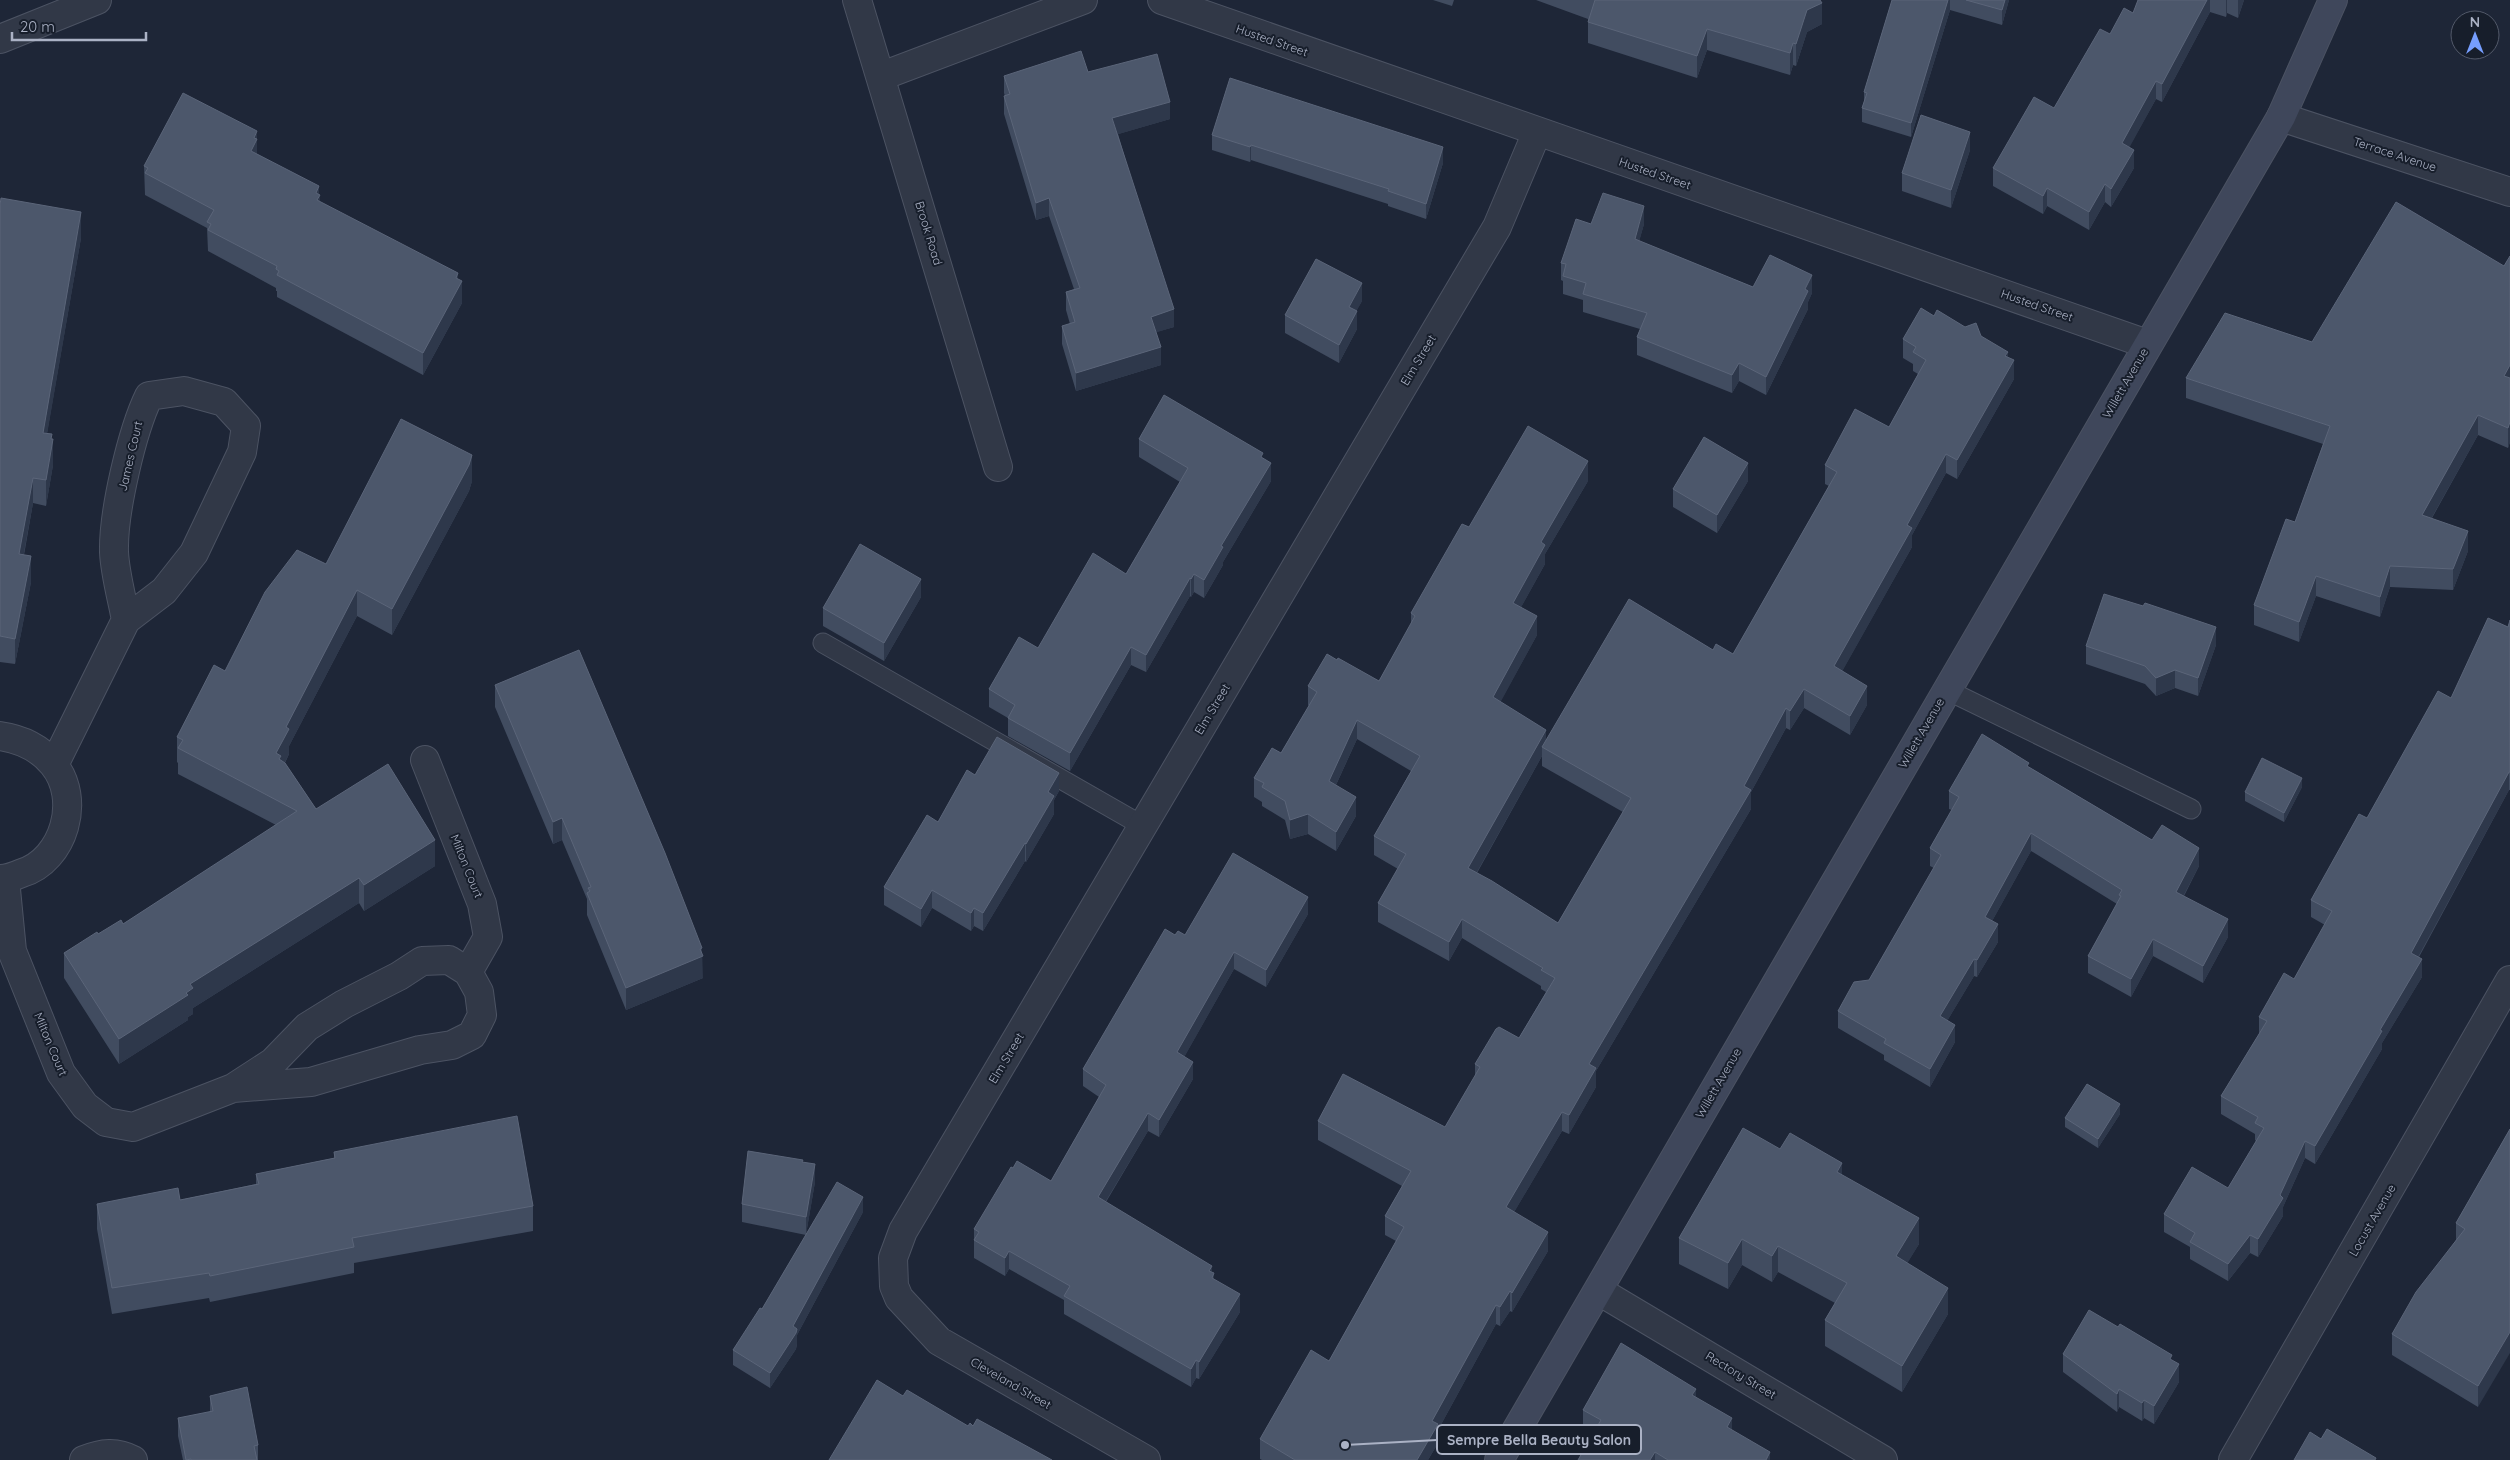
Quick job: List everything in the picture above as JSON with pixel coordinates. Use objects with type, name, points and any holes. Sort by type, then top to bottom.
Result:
[{"type":"street","points":[[0,39],[97,0]]},
{"type":"street","name":"Brook Road","points":[[857,0],[882,76],[998,467]]},
{"type":"street","points":[[882,76],[1083,0]]},
{"type":"street","name":"Husted Street","points":[[1162,0],[2147,344]]},
{"type":"street","name":"Willett Avenue","points":[[1499,1460],[1599,1291],[1771,989],[2281,117],[2333,0]]},
{"type":"street","name":"Terrace Avenue","points":[[2281,117],[2510,192]]},
{"type":"street","name":"Elm Street","points":[[894,1286],[893,1258],[903,1231],[1497,227],[1537,132]]},
{"type":"street","name":"James Court","points":[[54,765],[126,620],[164,591],[194,554],[242,452],[246,426],[224,402],[184,391],[149,396],[138,419],[119,504],[114,552],[126,620]]},
{"type":"street","points":[[0,736],[16,738],[36,748],[54,765],[64,784],[68,809],[63,832],[53,852],[32,870],[2,879]]},
{"type":"street","name":"Milton Court","points":[[425,760],[482,904],[488,937],[468,972]]},
{"type":"street","name":"Milton Court","points":[[2,879],[12,951],[61,1073],[85,1106],[106,1122],[132,1127],[233,1088],[273,1062],[307,1027],[344,1004],[399,976],[422,961],[449,960],[468,972],[479,992],[482,1015],[472,1035],[452,1045],[420,1050],[311,1082],[233,1088]]},
{"type":"street","name":"Locust Avenue","points":[[2233,1460],[2510,980]]},
{"type":"street","name":"Cleveland Street","points":[[894,1286],[899,1298],[939,1341],[1146,1460]]},
{"type":"street","name":"Rectory Street","points":[[1599,1291],[1883,1460]]},
{"type":"street","points":[[84,1460],[108,1453],[124,1455],[133,1460]]},
{"type":"lane","points":[[823,643],[1143,826]]},
{"type":"lane","points":[[1947,690],[2191,809]]},
{"type":"building","points":[[1595,0],[1820,0],[1822,3],[1807,10],[1796,44],[1793,43],[1790,53],[1707,29],[1697,56],[1588,22]]},
{"type":"building","points":[[1892,0],[1948,0],[1911,123],[1862,108],[1867,93],[1864,92]]},
{"type":"building","points":[[1966,0],[2005,0],[2002,10]]},
{"type":"building","points":[[2138,0],[2207,0],[2162,84],[2156,81],[2122,143],[2134,150],[2111,189],[2105,184],[2089,212],[2047,188],[2043,196],[1993,168],[2034,97],[2054,108],[2100,29],[2110,34],[2124,8],[2133,13]]},
{"type":"building","points":[[1081,51],[1088,72],[1157,54],[1170,102],[1112,118],[1174,309],[1151,317],[1161,347],[1076,373],[1062,326],[1075,322],[1066,292],[1080,288],[1049,198],[1036,203],[1004,96],[1010,94],[1004,76]]},
{"type":"building","points":[[1230,78],[1443,147],[1426,204],[1388,191],[1389,189],[1251,145],[1250,147],[1212,135]]},
{"type":"building","points":[[183,93],[257,131],[254,138],[257,139],[251,151],[319,186],[316,193],[320,195],[317,200],[458,273],[456,278],[462,281],[423,353],[277,275],[279,271],[276,269],[277,266],[208,230],[211,224],[207,222],[214,210],[145,173],[148,168],[144,166]]},
{"type":"building","points":[[1921,115],[1970,132],[1951,190],[1902,173]]},
{"type":"building","points":[[1603,193],[1644,206],[1635,239],[1753,287],[1770,255],[1812,275],[1805,289],[1808,291],[1766,377],[1739,363],[1732,375],[1637,337],[1647,313],[1583,294],[1586,283],[1563,276],[1566,264],[1561,263],[1576,219],[1591,224]]},
{"type":"building","points":[[1,198],[81,212],[43,433],[52,434],[51,439],[53,439],[46,480],[33,478],[19,554],[31,556],[15,639],[0,636]]},
{"type":"building","points":[[2396,202],[2504,266],[2510,256],[2510,365],[2504,376],[2510,378],[2510,422],[2508,428],[2478,415],[2422,515],[2468,531],[2453,569],[2390,566],[2380,597],[2316,576],[2299,622],[2254,605],[2286,519],[2295,522],[2330,426],[2186,378],[2225,313],[2312,342]]},
{"type":"building","points":[[1316,259],[1362,283],[1349,307],[1357,311],[1339,345],[1285,315]]},
{"type":"building","points":[[1921,308],[1934,316],[1937,310],[1965,327],[1976,323],[1981,336],[2008,352],[2005,356],[2014,360],[1957,460],[1946,454],[1907,525],[1912,528],[1834,666],[1867,686],[1850,716],[1804,689],[1790,711],[1786,708],[1744,786],[1751,790],[1589,1064],[1596,1068],[1569,1115],[1562,1112],[1506,1207],[1548,1232],[1512,1293],[1510,1291],[1500,1307],[1496,1305],[1432,1421],[1438,1424],[1417,1460],[1295,1460],[1260,1439],[1311,1350],[1329,1361],[1404,1227],[1385,1216],[1411,1171],[1318,1121],[1343,1074],[1445,1127],[1480,1067],[1475,1064],[1496,1029],[1499,1027],[1519,1038],[1555,978],[1541,970],[1543,968],[1462,919],[1449,942],[1378,903],[1406,854],[1374,836],[1420,756],[1357,720],[1329,781],[1356,797],[1336,832],[1308,814],[1290,820],[1285,801],[1262,787],[1264,783],[1254,778],[1272,748],[1281,753],[1317,692],[1308,686],[1327,654],[1337,660],[1338,658],[1379,681],[1415,616],[1411,613],[1462,524],[1469,527],[1528,426],[1588,461],[1541,542],[1545,545],[1513,603],[1537,616],[1493,697],[1546,730],[1468,868],[1558,923],[1631,798],[1542,747],[1629,599],[1713,650],[1716,644],[1733,654],[1837,472],[1825,465],[1855,409],[1889,427],[1926,360],[1913,352],[1916,347],[1903,339]]},
{"type":"building","points":[[1164,395],[1263,453],[1261,457],[1271,463],[1221,546],[1223,547],[1204,580],[1194,574],[1190,578],[1146,655],[1131,647],[1070,753],[1008,718],[1015,705],[989,689],[1019,637],[1038,648],[1093,553],[1126,574],[1188,468],[1139,439]]},
{"type":"building","points":[[401,419],[472,455],[469,465],[392,609],[357,590],[286,727],[289,729],[276,753],[281,756],[279,759],[285,763],[316,809],[388,764],[435,840],[364,885],[359,878],[190,984],[193,988],[186,993],[188,995],[119,1039],[64,953],[97,932],[98,934],[121,920],[123,924],[297,811],[178,748],[183,740],[177,737],[214,665],[225,671],[265,592],[297,550],[326,564]]},
{"type":"building","points":[[1704,437],[1748,463],[1717,515],[1673,489]]},
{"type":"building","points":[[860,544],[921,579],[884,643],[823,608]]},
{"type":"building","points":[[2104,594],[2143,606],[2145,603],[2216,627],[2198,678],[2175,670],[2156,678],[2145,666],[2086,646]]},
{"type":"building","points":[[2488,618],[2508,627],[2510,620],[2510,772],[2411,953],[2422,959],[2380,1030],[2382,1031],[2315,1146],[2305,1141],[2280,1195],[2283,1198],[2258,1239],[2250,1235],[2228,1264],[2190,1242],[2195,1233],[2164,1214],[2192,1167],[2228,1188],[2264,1128],[2255,1123],[2258,1117],[2221,1096],[2267,1021],[2259,1017],[2284,973],[2294,979],[2332,911],[2311,900],[2359,814],[2367,818],[2438,691],[2451,698]]},
{"type":"building","points":[[579,650],[665,853],[702,948],[700,949],[703,956],[626,988],[587,893],[590,891],[588,888],[591,887],[562,818],[553,822],[495,685]]},
{"type":"building","points":[[1982,734],[2029,763],[2027,766],[2152,840],[2162,825],[2199,848],[2176,892],[2228,919],[2203,966],[2153,939],[2131,979],[2088,956],[2121,896],[2119,895],[2122,890],[2031,833],[1985,917],[1998,924],[1977,960],[1974,959],[1940,1016],[1955,1025],[1930,1069],[1884,1043],[1886,1039],[1838,1011],[1854,982],[1869,980],[1941,855],[1930,848],[1959,797],[1949,791]]},
{"type":"building","points":[[997,737],[1059,773],[1048,792],[1054,796],[983,913],[974,908],[971,913],[932,890],[921,909],[884,887],[927,815],[938,822],[967,770],[975,775]]},
{"type":"building","points":[[2262,758],[2302,778],[2284,813],[2245,792]]},
{"type":"building","points":[[1233,853],[1308,897],[1266,970],[1234,952],[1177,1052],[1193,1062],[1159,1120],[1148,1113],[1098,1197],[1212,1266],[1209,1271],[1214,1273],[1212,1278],[1240,1294],[1199,1362],[1196,1360],[1191,1369],[1064,1296],[1070,1286],[1009,1251],[1005,1258],[974,1240],[979,1232],[974,1229],[1011,1167],[1013,1168],[1017,1161],[1051,1181],[1106,1085],[1083,1069],[1165,929],[1175,935],[1178,931],[1185,935]]},
{"type":"building","points":[[2087,1084],[2120,1104],[2098,1139],[2065,1118]]},
{"type":"building","points":[[517,1116],[533,1206],[352,1238],[354,1247],[210,1276],[209,1273],[112,1288],[97,1204],[178,1188],[180,1200],[259,1184],[256,1174],[335,1158],[334,1152]]},
{"type":"building","points":[[1743,1128],[1780,1149],[1790,1133],[1842,1163],[1837,1172],[1919,1218],[1896,1256],[1948,1288],[1902,1366],[1825,1320],[1847,1283],[1778,1246],[1772,1256],[1742,1239],[1728,1263],[1679,1238]]},
{"type":"building","points":[[2510,1129],[2510,1332],[2478,1386],[2392,1334],[2416,1292],[2465,1229],[2456,1223]]},
{"type":"building","points":[[748,1151],[803,1160],[802,1162],[815,1164],[806,1217],[742,1204]]},
{"type":"building","points":[[837,1182],[863,1197],[793,1326],[797,1329],[796,1333],[770,1373],[733,1350],[760,1308],[762,1309]]},
{"type":"building","points":[[2089,1310],[2118,1327],[2120,1324],[2172,1355],[2170,1359],[2179,1364],[2154,1406],[2144,1400],[2142,1403],[2119,1389],[2117,1394],[2063,1354]]},
{"type":"building","points":[[1621,1343],[1696,1389],[1692,1395],[1732,1418],[1727,1427],[1770,1452],[1766,1460],[1668,1460],[1655,1452],[1650,1460],[1578,1460],[1601,1420],[1583,1410]]},
{"type":"building","points":[[877,1380],[903,1396],[907,1390],[968,1426],[970,1423],[973,1426],[977,1419],[1052,1460],[829,1460]]},
{"type":"building","points":[[247,1387],[258,1445],[254,1446],[257,1460],[186,1460],[178,1418],[213,1411],[210,1396]]},
{"type":"building","points":[[2327,1429],[2376,1458],[2375,1460],[2294,1460],[2310,1432],[2321,1439]]},
{"type":"place","name":"Sempre Bella Beauty Salon","points":[[1345,1445]]}]
